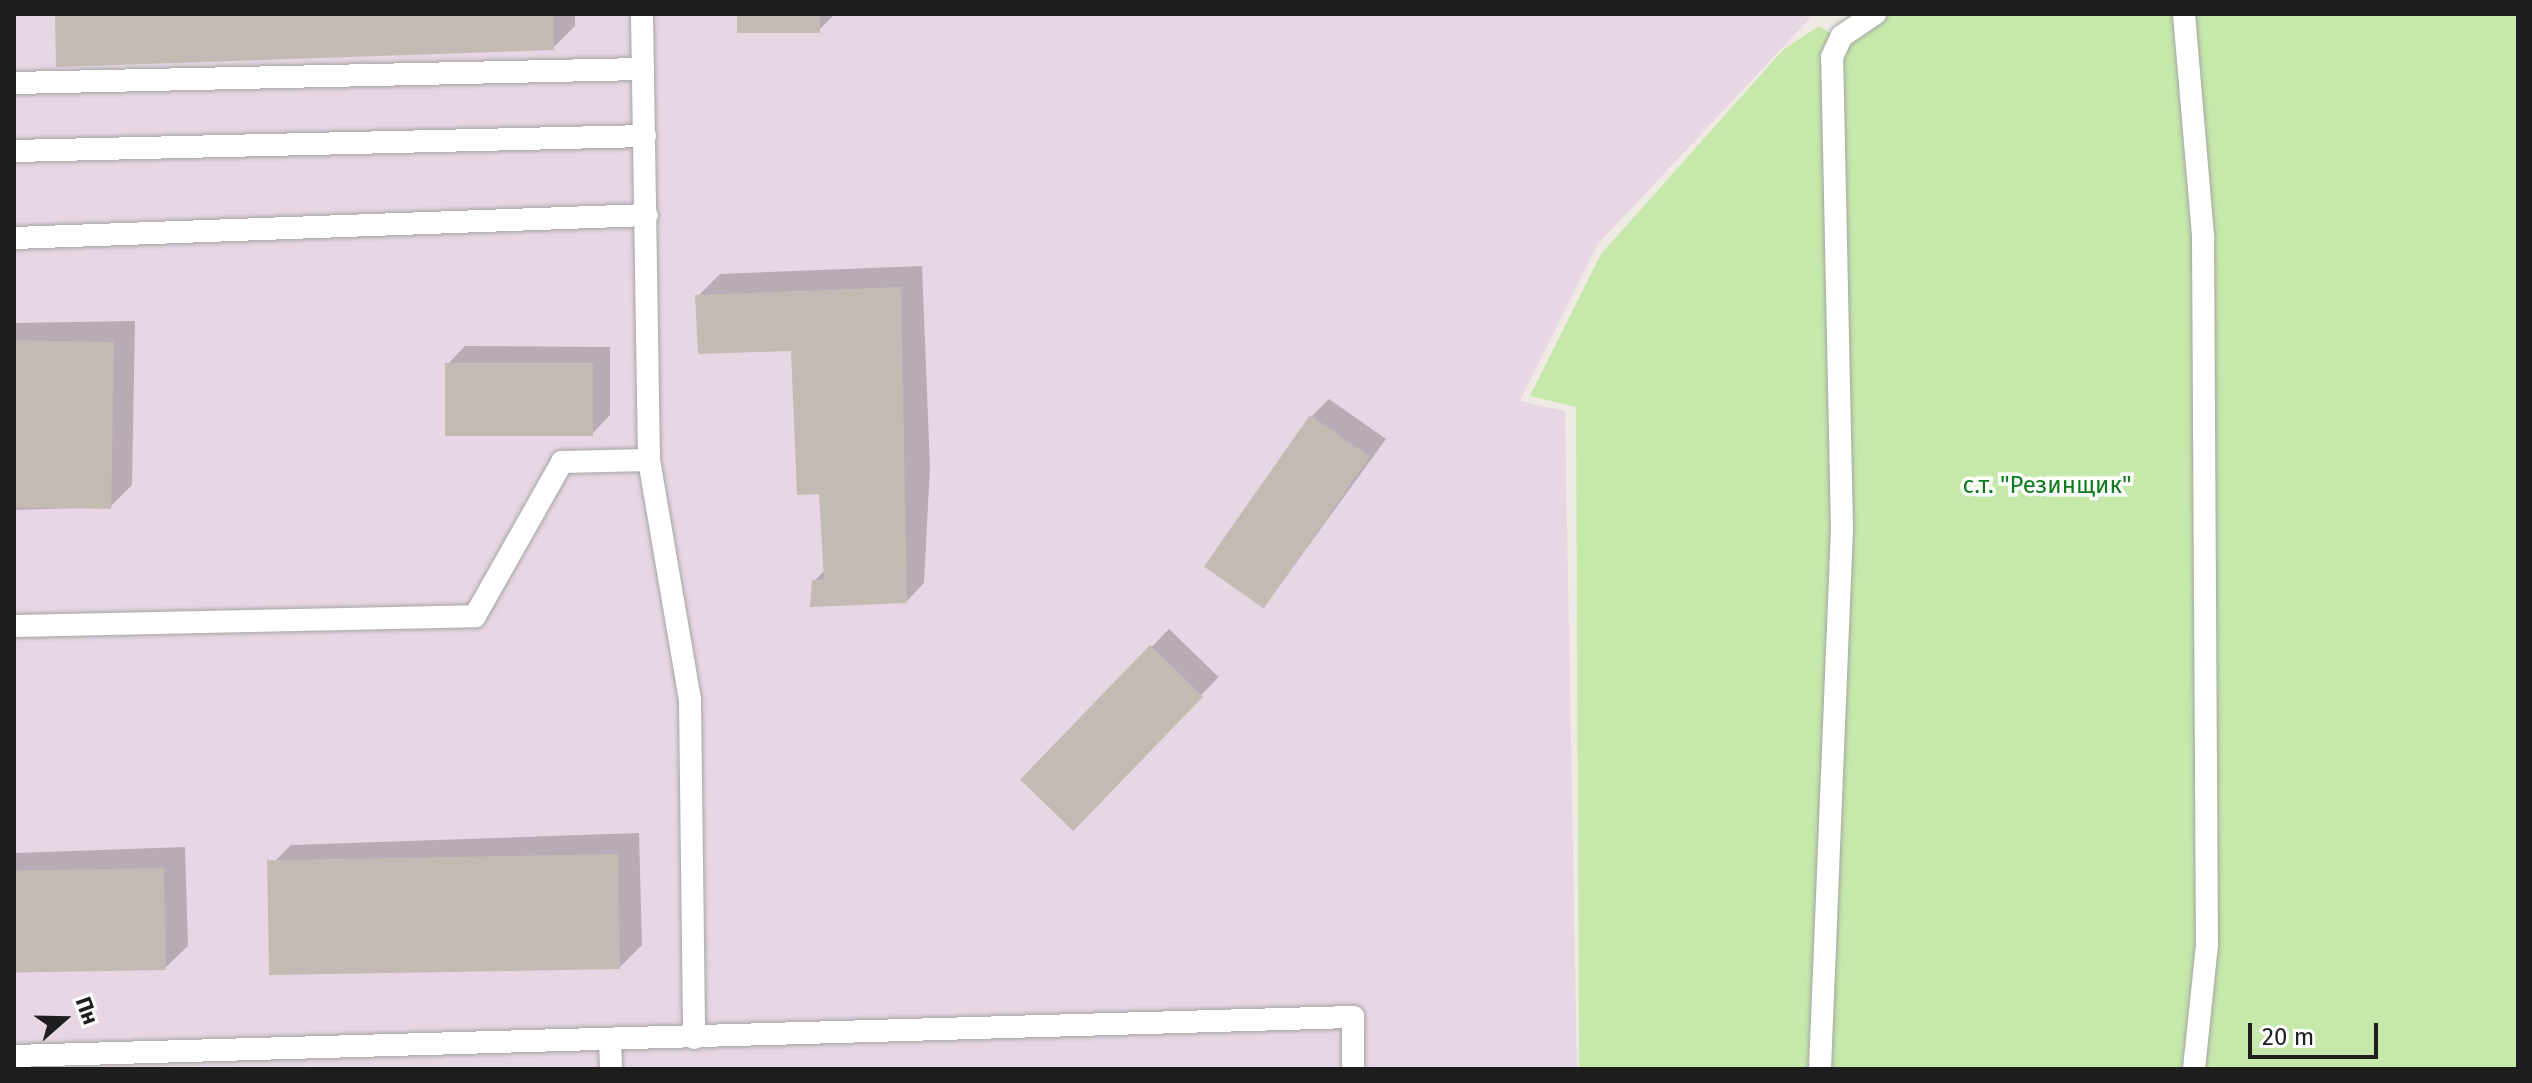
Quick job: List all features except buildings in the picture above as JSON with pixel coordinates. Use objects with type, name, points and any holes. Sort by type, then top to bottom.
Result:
[{"type":"lane","points":[[642,14],[649,460],[690,699],[694,1038]]},
{"type":"lane","points":[[1820,1069],[1842,529],[1832,57],[1842,36],[1875,14]]},
{"type":"lane","points":[[2184,14],[2203,237],[2207,945],[2194,1069]]},
{"type":"lane","points":[[14,83],[643,69]]},
{"type":"lane","points":[[14,151],[645,136]]},
{"type":"lane","points":[[14,238],[647,215]]},
{"type":"lane","points":[[14,626],[475,616],[562,462],[649,460]]},
{"type":"lane","points":[[14,1056],[1353,1017],[1353,1069]]},
{"type":"lane","points":[[610,1039],[611,1069]]},
{"type":"shaded area","points":[[14,14],[1814,14],[1598,244],[1520,401],[1565,411],[1577,1069],[14,1069]]},
{"type":"green space","name":"с.т. \"Резинщик\"","points":[[1888,14],[2518,14],[2518,1069],[1579,1069],[1576,407],[1530,396],[1601,254],[1783,50],[1819,26],[1847,44]]}]
